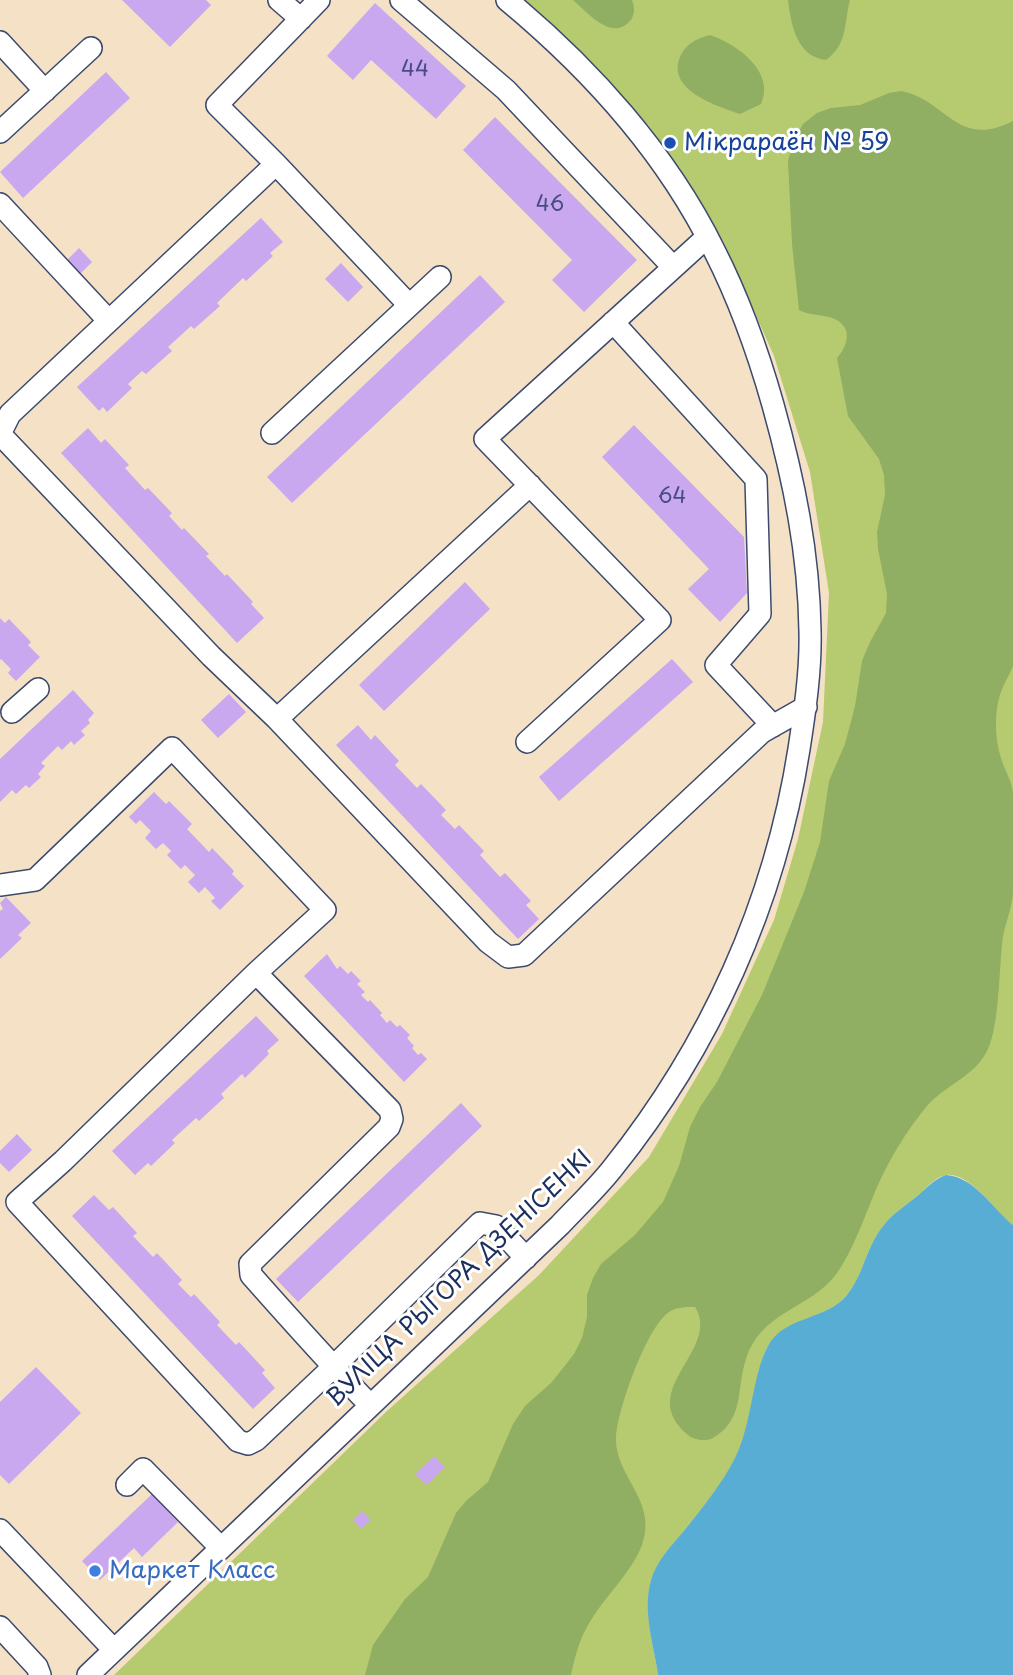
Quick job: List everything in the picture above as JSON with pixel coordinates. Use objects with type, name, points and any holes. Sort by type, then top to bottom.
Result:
[{"type":"street","points":[[279,0],[300,19]]},
{"type":"street","points":[[320,0],[217,105],[409,306]]},
{"type":"street","points":[[401,0],[506,90],[673,267]]},
{"type":"street","name":"ВУЛІЦА РЫГОРА ДЗЕНІСЕНКІ","points":[[88,1675],[526,1258],[611,1171],[677,1077],[707,1026],[755,921],[781,840],[806,708],[811,634],[800,520],[791,468],[760,361],[739,304],[707,237],[678,189],[639,135],[551,37],[507,0]]},
{"type":"street","points":[[0,42],[45,91]]},
{"type":"street","points":[[0,132],[91,48]]},
{"type":"street","points":[[276,164],[9,414],[0,434],[211,656],[277,719],[488,942],[508,957],[524,955],[752,741],[806,708]]},
{"type":"street","points":[[0,204],[108,320]]},
{"type":"street","points":[[527,742],[660,620],[485,439],[707,237]]},
{"type":"street","points":[[272,433],[440,277]]},
{"type":"street","points":[[613,322],[756,479],[760,614],[716,665],[773,726]]},
{"type":"street","points":[[277,719],[530,485]]},
{"type":"street","points":[[4,712],[37,689]]},
{"type":"street","points":[[0,885],[35,880],[172,748],[325,910],[256,973],[63,1161],[9,1200],[238,1441],[248,1444],[256,1440],[480,1223],[496,1226],[526,1258]]},
{"type":"street","points":[[256,973],[390,1110],[392,1119],[389,1127],[250,1264],[251,1275],[370,1405]]},
{"type":"street","points":[[127,1485],[143,1469],[220,1547]]},
{"type":"street","points":[[0,1530],[114,1650]]},
{"type":"street","points":[[0,1627],[37,1667],[40,1675]]},
{"type":"green space","points":[[518,0],[1013,0],[1013,1225],[973,1186],[955,1176],[942,1176],[897,1212],[882,1228],[855,1283],[839,1303],[785,1329],[768,1346],[747,1426],[733,1463],[715,1491],[663,1557],[651,1580],[648,1603],[658,1675],[114,1675],[387,1411],[539,1275],[649,1157],[722,1034],[774,920],[798,839],[823,722],[829,593],[810,472],[774,356],[724,243],[649,126],[557,33]]},
{"type":"green space","points":[[573,0],[632,0],[634,14],[623,27],[608,27]]},
{"type":"green space","points":[[788,0],[850,0],[842,40],[826,60],[816,58],[802,46],[791,20]]},
{"type":"green space","points":[[710,35],[742,52],[759,70],[764,92],[761,104],[740,114],[696,95],[680,79],[678,69],[682,52],[692,42]]},
{"type":"green space","points":[[901,91],[930,103],[953,120],[978,130],[1013,121],[1013,666],[1000,695],[996,726],[999,751],[1013,793],[1013,893],[1003,938],[992,1039],[976,1067],[935,1098],[906,1135],[882,1176],[854,1243],[837,1273],[814,1295],[763,1330],[753,1343],[743,1370],[735,1413],[723,1430],[713,1438],[700,1440],[688,1435],[674,1418],[670,1402],[681,1370],[698,1339],[700,1323],[695,1307],[675,1309],[660,1320],[634,1371],[621,1410],[616,1439],[622,1466],[645,1515],[642,1545],[632,1565],[587,1626],[571,1675],[365,1675],[373,1645],[405,1599],[428,1577],[456,1513],[488,1482],[513,1424],[525,1406],[552,1382],[574,1354],[582,1338],[587,1317],[587,1295],[601,1264],[635,1235],[663,1202],[679,1166],[690,1127],[717,1082],[762,995],[804,892],[820,842],[829,781],[845,744],[855,706],[862,661],[886,613],[887,594],[877,532],[885,495],[884,475],[879,459],[848,416],[837,358],[846,341],[846,330],[839,321],[832,318],[799,310],[792,244],[788,161],[793,142],[803,124],[817,113],[831,108],[860,105]]},
{"type":"water","points":[[946,1175],[966,1181],[1013,1225],[1013,1675],[658,1675],[648,1616],[653,1573],[711,1496],[735,1458],[746,1429],[760,1366],[771,1341],[788,1327],[839,1303],[859,1276],[873,1242],[887,1222]]},
{"type":"building","points":[[122,0],[206,0],[211,5],[170,47]]},
{"type":"building","points":[[375,3],[466,86],[436,119],[371,60],[353,80],[327,56]]},
{"type":"building","points":[[106,72],[130,98],[23,198],[0,172]]},
{"type":"building","points":[[495,117],[637,260],[584,312],[552,280],[572,260],[463,150]]},
{"type":"building","points":[[261,218],[283,242],[270,253],[273,256],[246,281],[243,278],[217,303],[220,306],[194,329],[191,326],[168,347],[172,351],[146,374],[142,371],[128,384],[132,388],[107,412],[103,407],[99,411],[77,387]]},
{"type":"building","points":[[79,248],[92,262],[79,275],[66,261]]},
{"type":"building","points":[[341,263],[363,287],[348,302],[325,279]]},
{"type":"building","points":[[480,275],[505,302],[292,503],[267,477]]},
{"type":"building","points":[[634,425],[744,537],[747,593],[720,622],[688,589],[709,569],[602,457]]},
{"type":"building","points":[[88,428],[101,443],[105,439],[129,465],[125,468],[172,513],[169,516],[182,530],[184,528],[209,554],[206,556],[253,602],[251,604],[264,618],[237,643],[61,453]]},
{"type":"building","points":[[465,582],[490,609],[384,711],[359,685]]},
{"type":"building","points":[[0,618],[5,623],[9,619],[31,642],[28,645],[40,657],[16,681],[8,673],[11,669],[0,660]]},
{"type":"building","points":[[672,659],[693,682],[559,801],[539,777]]},
{"type":"building","points":[[73,690],[94,713],[88,720],[90,723],[81,731],[85,735],[74,745],[71,741],[62,750],[58,746],[41,763],[45,766],[38,774],[41,777],[29,788],[26,785],[16,794],[12,790],[0,802],[0,759]]},
{"type":"building","points":[[229,694],[246,712],[218,738],[201,720]]},
{"type":"building","points":[[358,725],[371,740],[375,735],[399,761],[395,765],[417,788],[421,784],[446,810],[441,815],[455,829],[459,825],[484,851],[480,855],[500,877],[505,873],[531,901],[526,905],[539,919],[518,939],[336,745]]},
{"type":"building","points":[[154,792],[166,804],[169,801],[192,824],[187,829],[209,852],[212,848],[244,886],[220,910],[211,901],[215,898],[205,887],[199,893],[188,882],[195,875],[185,865],[181,869],[167,855],[171,851],[163,843],[156,849],[145,838],[151,831],[140,820],[136,824],[129,817]]},
{"type":"building","points":[[6,897],[31,923],[18,935],[22,938],[0,959],[0,911],[3,909],[0,903]]},
{"type":"building","points":[[327,954],[337,969],[340,966],[348,974],[351,971],[361,981],[357,984],[365,992],[361,995],[368,1002],[370,1000],[387,1023],[390,1020],[397,1027],[400,1025],[410,1035],[407,1038],[414,1046],[412,1048],[427,1059],[404,1082],[304,976]]},
{"type":"building","points":[[256,1016],[279,1040],[267,1051],[269,1054],[245,1078],[242,1074],[221,1094],[224,1098],[199,1121],[196,1118],[172,1140],[175,1143],[151,1166],[148,1163],[135,1175],[112,1151]]},
{"type":"building","points":[[461,1103],[482,1126],[298,1302],[276,1279]]},
{"type":"building","points":[[17,1134],[32,1150],[9,1172],[0,1163],[0,1151]]},
{"type":"building","points":[[94,1195],[109,1210],[113,1207],[137,1233],[133,1236],[153,1257],[157,1253],[182,1280],[178,1284],[191,1297],[194,1294],[220,1322],[217,1325],[236,1345],[239,1342],[265,1370],[262,1373],[275,1388],[253,1409],[72,1216]]},
{"type":"building","points":[[36,1367],[81,1413],[9,1484],[0,1475],[0,1402]]},
{"type":"building","points":[[434,1456],[445,1467],[427,1485],[415,1474]]},
{"type":"building","points":[[152,1494],[178,1522],[142,1557],[134,1548],[100,1580],[82,1561]]},
{"type":"building","points":[[362,1511],[371,1520],[361,1529],[353,1520]]},
{"type":"place","name":"Мікрараён № 59","points":[[670,143]]},
{"type":"place","name":"Маркет Класс","points":[[95,1571]]}]
